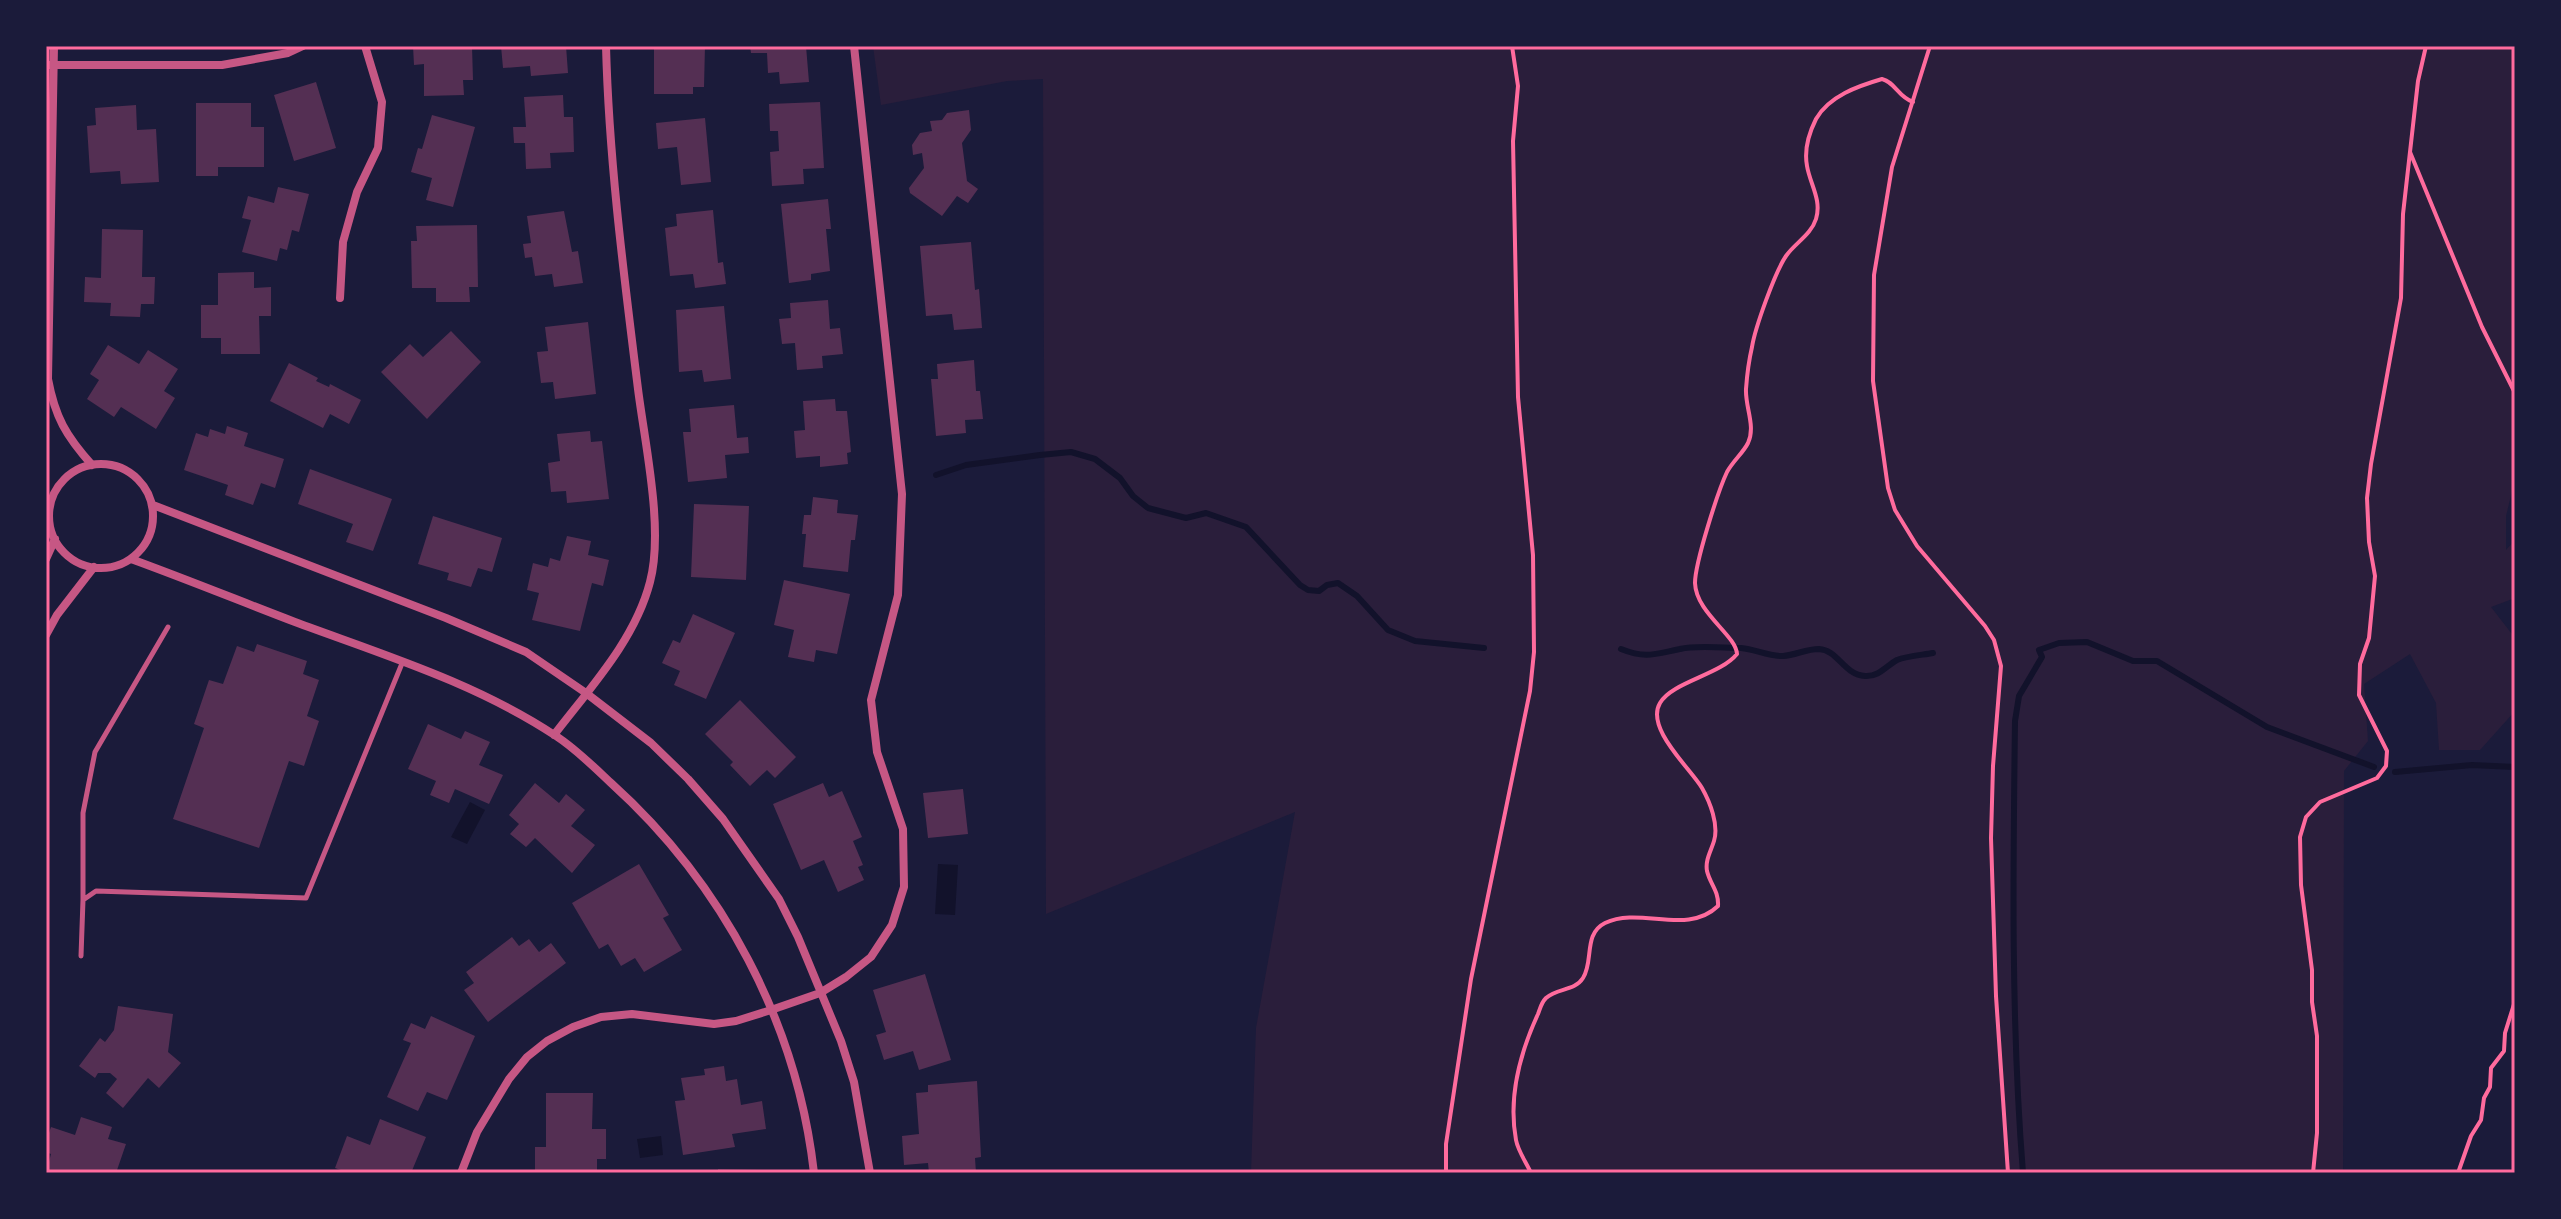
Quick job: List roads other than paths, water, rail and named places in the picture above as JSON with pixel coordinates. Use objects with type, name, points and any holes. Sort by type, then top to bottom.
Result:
[{"type":"street","points":[[54,46],[50,65],[48,379],[61,424],[92,465]]},
{"type":"street","points":[[50,65],[222,65],[288,53],[303,46]]},
{"type":"street","points":[[340,298],[343,242],[357,192],[378,148],[382,102],[365,46]]},
{"type":"street","points":[[554,735],[621,645],[638,615],[651,581],[655,544],[621,241],[607,92],[606,46]]},
{"type":"street","points":[[461,1173],[477,1132],[509,1079],[527,1057],[547,1041],[601,1017],[632,1014],[714,1024],[771,1010],[820,993],[871,957],[892,925],[904,887],[903,829],[877,752],[871,700],[898,595],[902,494],[854,46]]},
{"type":"street","points":[[108,464],[137,478],[147,490],[153,505],[150,535],[131,559],[119,565],[94,567],[70,557],[55,539],[48,515],[50,504],[65,478],[78,469],[92,465],[108,464]]},
{"type":"street","points":[[153,505],[526,652],[651,743],[723,819],[779,899],[841,1041],[854,1082],[870,1173]]},
{"type":"street","points":[[46,559],[55,539]]},
{"type":"street","points":[[131,559],[404,661],[487,698],[554,735],[634,803],[667,839],[730,925],[793,1064],[814,1173]]},
{"type":"street","points":[[46,635],[57,615],[94,567]]},
{"type":"lane","points":[[81,956],[83,813],[95,752],[168,627]]},
{"type":"lane","points":[[83,900],[96,891],[306,898],[404,661]]},
{"type":"waterway","points":[[936,475],[966,465],[1040,455],[1071,452],[1095,459],[1120,478],[1133,496],[1148,508],[1186,518],[1206,513],[1246,527],[1300,585],[1319,591],[1327,585],[1338,583],[1357,596],[1388,630],[1415,641],[1484,648]]},
{"type":"waterway","points":[[2023,1173],[2015,1004],[2015,721],[2019,696],[2042,657],[2039,650],[2059,643],[2087,642],[2133,661],[2157,661],[2267,727],[2374,767]]},
{"type":"waterway","points":[[1621,649],[1644,655],[1694,647],[1741,648],[1783,656],[1819,649],[1826,650],[1852,672],[1865,676],[1878,673],[1901,659],[1933,653]]},
{"type":"waterway","points":[[2395,772],[2472,765],[2515,767]]}]
